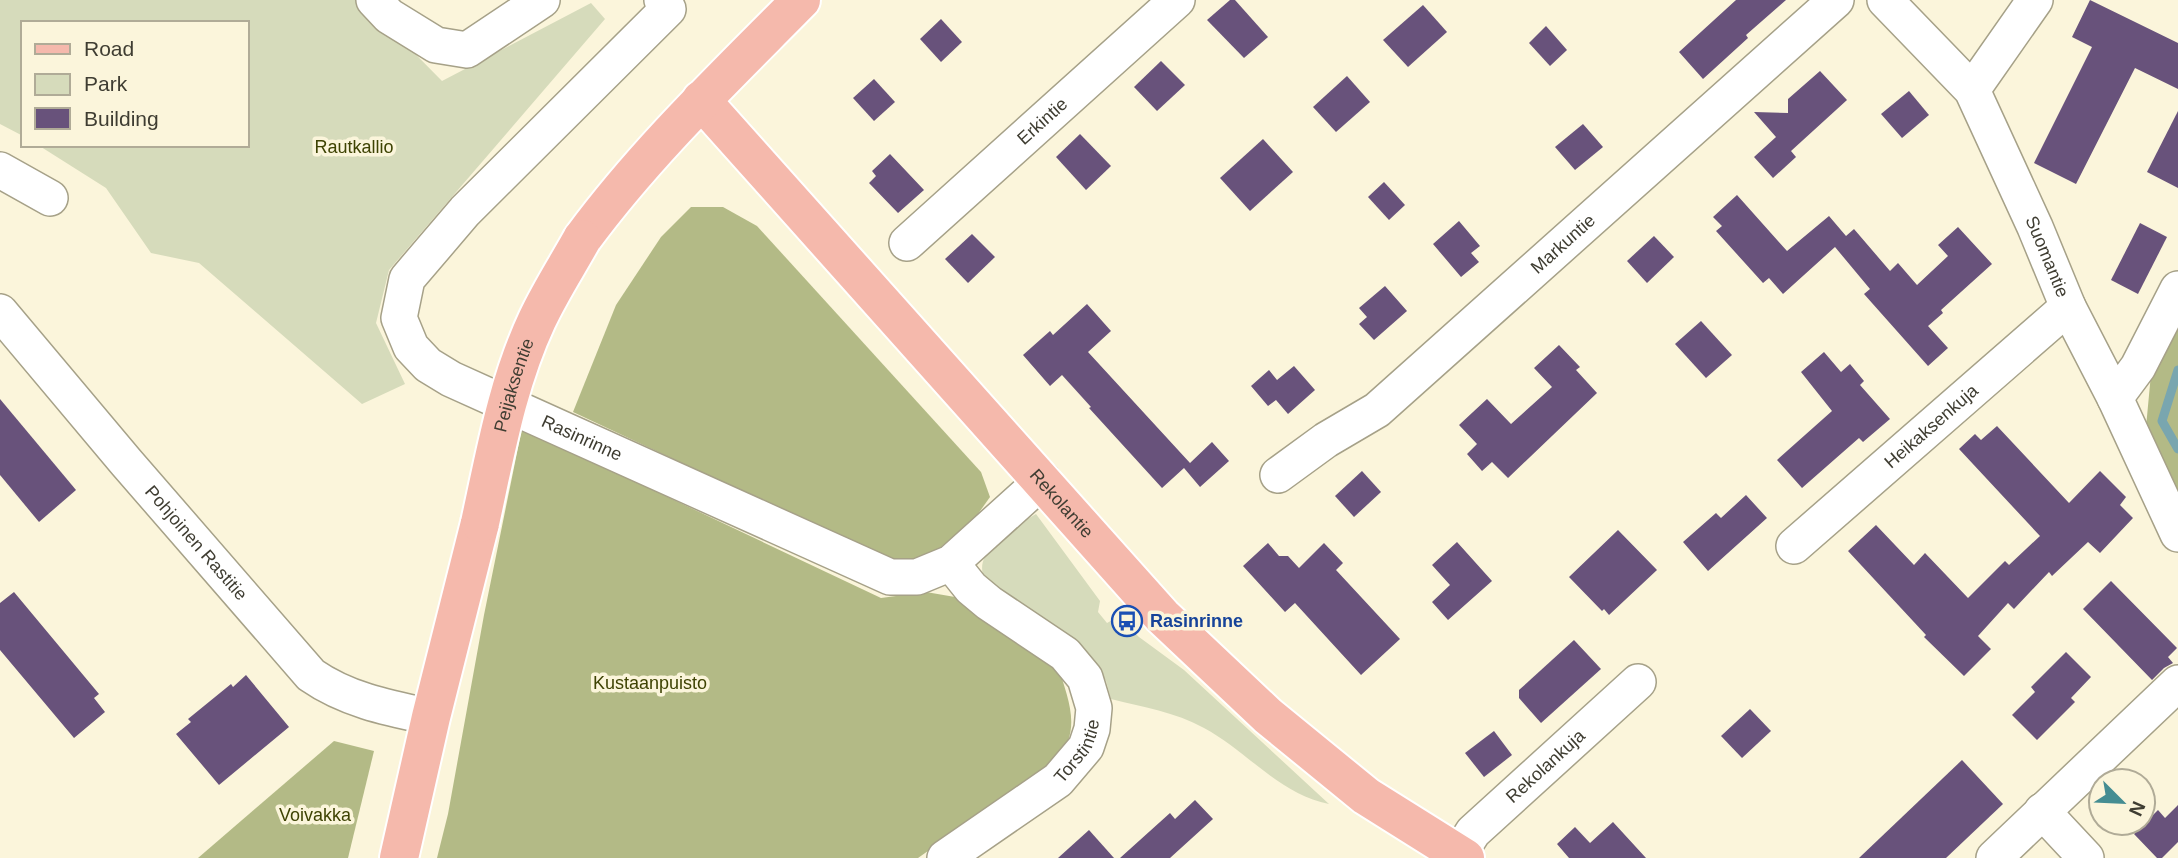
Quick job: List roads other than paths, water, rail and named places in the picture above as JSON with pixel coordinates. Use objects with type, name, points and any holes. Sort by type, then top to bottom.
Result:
[{"type":"main road","name":"Peijaksentie","points":[[399,858],[500,432],[516,373],[537,320],[582,239],[609,201],[701,100],[801,0]]},
{"type":"main road","name":"Rekolantie","points":[[701,100],[1162,616],[1268,716],[1366,796],[1462,856]]},
{"type":"street","points":[[374,0],[389,16],[436,45],[467,50],[542,0]]},
{"type":"street","name":"Rasinrinne","points":[[662,0],[668,9],[465,211],[407,279],[399,318],[411,346],[428,365],[452,379],[890,577],[917,577],[951,563],[1043,480]]},
{"type":"street","name":"Erkintie","points":[[906,243],[1177,0]]},
{"type":"street","name":"Markuntie","points":[[1278,475],[1326,440],[1377,410],[1836,0]]},
{"type":"street","name":"Suomantie","points":[[1885,0],[1972,90],[2035,227],[2068,307],[2115,398],[2178,534]]},
{"type":"street","points":[[1972,90],[2035,0]]},
{"type":"street","points":[[0,170],[50,198]]},
{"type":"street","points":[[2115,398],[2138,367],[2178,289]]},
{"type":"street","name":"Heikaksenkuja","points":[[1794,547],[2068,307]]},
{"type":"street","name":"Pohjoinen Rastitie","points":[[0,312],[311,675],[330,688],[354,698],[431,717]]},
{"type":"street","name":"Torstintie","points":[[945,858],[1058,780],[1086,747],[1092,729],[1094,708],[1085,678],[1065,654],[989,603],[971,588],[951,563]]},
{"type":"street","name":"Rekolankuja","points":[[1462,856],[1474,832],[1638,682]]},
{"type":"street","points":[[1994,858],[2178,683]]},
{"type":"street","points":[[2042,811],[2085,858]]},
{"type":"waterway","points":[[2178,370],[2162,421],[2178,449]]},
{"type":"place","name":"Rasinrinne","points":[[1127,621]]},
{"type":"park label","name":"Rautkallio","points":[[354,147]]},
{"type":"park label","name":"Kustaanpuisto","points":[[650,683]]},
{"type":"park label","name":"Voivakka","points":[[315,815]]}]
